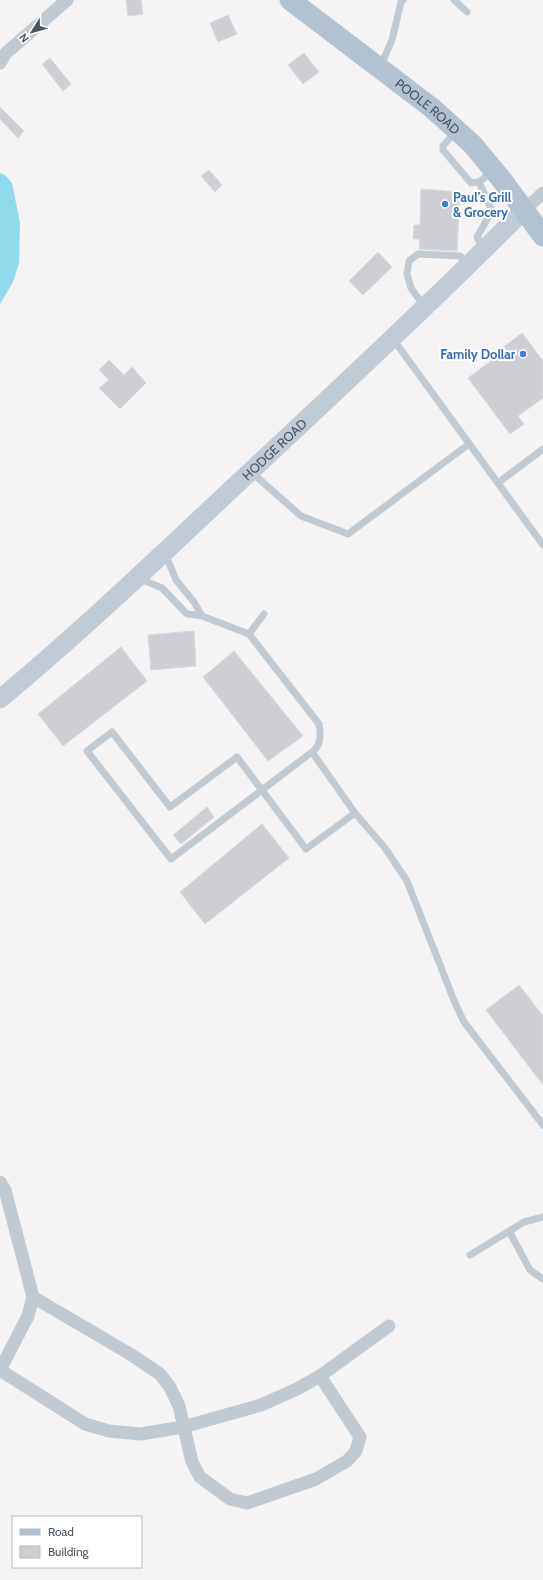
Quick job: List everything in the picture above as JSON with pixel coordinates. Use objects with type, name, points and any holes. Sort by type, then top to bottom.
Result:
[{"type":"main road","name":"POOLE ROAD","points":[[290,0],[432,108],[472,144],[487,176],[524,210],[543,236]]},
{"type":"main road","name":"HODGE ROAD","points":[[0,699],[54,653],[165,553],[250,471],[393,339],[470,265],[524,210]]},
{"type":"street","points":[[2,54],[67,0]]},
{"type":"street","name":"HODGE ROAD","points":[[524,210],[543,193]]},
{"type":"street","points":[[0,1182],[5,1190],[33,1297],[28,1316],[0,1370],[85,1424],[110,1431],[141,1434],[183,1427],[261,1405],[297,1389],[320,1376],[389,1326]]},
{"type":"street","points":[[33,1297],[130,1354],[160,1374],[170,1387],[179,1406],[192,1462],[200,1477],[230,1499],[247,1503],[316,1478],[347,1461],[356,1451],[360,1437],[320,1376]]},
{"type":"lane","points":[[380,68],[392,40],[401,2],[403,0]]},
{"type":"lane","points":[[454,0],[467,12]]},
{"type":"lane","points":[[485,250],[477,237],[492,211],[487,176]]},
{"type":"lane","points":[[425,308],[412,288],[406,274],[409,261],[418,254],[460,256],[470,265]]},
{"type":"lane","points":[[393,339],[543,545]]},
{"type":"lane","points":[[250,471],[301,516],[348,534],[469,444]]},
{"type":"lane","points":[[498,483],[543,449]]},
{"type":"lane","points":[[165,553],[176,580],[194,602],[202,616]]},
{"type":"lane","points":[[138,578],[162,588],[187,614],[202,616],[249,634],[319,724],[321,733],[317,748],[312,752],[262,790],[171,859],[87,751],[112,732],[170,807],[237,757],[262,790],[306,849],[355,813]]},
{"type":"lane","points":[[249,634],[264,614]]},
{"type":"lane","points":[[312,752],[355,813],[385,848],[407,881],[455,1003],[464,1022],[542,1123]]},
{"type":"lane","points":[[470,1255],[524,1222],[543,1217]]},
{"type":"lane","points":[[509,1231],[530,1270],[543,1279]]},
{"type":"water","points":[[0,173],[5,175],[12,183],[20,223],[19,263],[13,282],[0,304]]},
{"type":"building","points":[[126,0],[141,0],[143,14],[128,16]]},
{"type":"building","points":[[228,15],[237,34],[218,42],[210,23]]},
{"type":"building","points":[[304,53],[319,72],[303,84],[288,65]]},
{"type":"building","points":[[50,58],[71,84],[63,91],[42,64]]},
{"type":"building","points":[[0,107],[24,131],[18,138],[0,119]]},
{"type":"building","points":[[209,170],[222,185],[215,192],[201,176]]},
{"type":"building","points":[[421,189],[460,192],[457,251],[419,249],[420,239],[413,239],[414,225],[420,225]]},
{"type":"building","points":[[378,252],[392,267],[363,295],[349,281]]},
{"type":"building","points":[[522,333],[543,361],[543,398],[518,416],[524,424],[510,434],[468,378],[499,355],[497,352]]},
{"type":"building","points":[[109,360],[124,375],[132,367],[146,383],[120,409],[99,388],[109,380],[99,370]]},
{"type":"building","points":[[194,631],[196,666],[151,670],[148,635]]},
{"type":"building","points":[[121,647],[147,681],[63,746],[38,714]]},
{"type":"building","points":[[234,651],[303,736],[268,761],[203,677]]},
{"type":"building","points":[[207,807],[214,817],[181,844],[173,835]]},
{"type":"building","points":[[262,824],[289,858],[205,924],[180,892]]},
{"type":"building","points":[[519,985],[543,1016],[543,1085],[486,1010]]},
{"type":"place","name":"Paul’s Grill & Grocery","points":[[445,204]]},
{"type":"place","name":"Family Dollar","points":[[523,354]]}]
